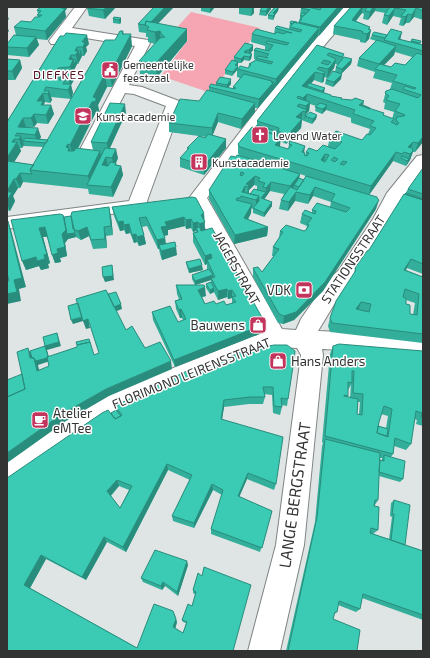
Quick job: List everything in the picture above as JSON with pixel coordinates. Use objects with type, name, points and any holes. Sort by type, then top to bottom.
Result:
[{"type":"street","points":[[48,56],[66,27],[81,7]]},
{"type":"street","name":"JAGERSTRAAT","points":[[276,338],[190,199],[235,160],[289,78],[351,7]]},
{"type":"street","points":[[66,27],[143,43],[84,157]]},
{"type":"street","points":[[120,88],[137,90],[174,104],[136,206]]},
{"type":"street","name":"STATIONSSTRAAT","points":[[304,340],[309,325],[334,287],[346,275],[381,220],[389,201],[401,186],[409,179],[423,160]]},
{"type":"street","points":[[7,223],[159,203]]},
{"type":"street","points":[[276,338],[366,342],[423,350]]},
{"type":"street","name":"FLORIMOND LEIRENSSTRAAT","points":[[7,476],[52,442],[114,403],[259,343],[276,338]]},
{"type":"street","name":"LANGE BERGSTRAAT","points":[[264,651],[290,545],[312,355],[311,348],[304,340]]},
{"type":"shaded area","points":[[191,12],[260,28],[211,93],[161,76],[188,40],[170,35]]},
{"type":"building","points":[[41,7],[59,7],[65,9],[45,31],[14,27],[21,21],[31,22],[35,17],[42,15],[37,15],[41,11],[37,10]]},
{"type":"building","points":[[107,7],[103,10],[87,8]]},
{"type":"building","points":[[154,7],[165,7],[151,22],[146,21],[145,25],[138,24]]},
{"type":"building","points":[[262,7],[269,7],[266,11],[260,11]]},
{"type":"building","points":[[275,7],[279,7],[273,13],[275,14],[273,16],[268,15]]},
{"type":"building","points":[[318,7],[338,7],[320,27],[299,22],[302,19],[300,19],[310,10],[301,8],[320,10],[321,8]]},
{"type":"building","points":[[351,7],[362,7],[352,20],[370,27],[368,29],[371,30],[367,34],[362,33],[362,31],[334,26]]},
{"type":"building","points":[[367,7],[373,7],[370,12],[365,11]]},
{"type":"building","points":[[390,7],[423,7],[423,11],[416,8],[412,15],[408,14],[405,17],[401,16],[406,10],[395,8],[389,16],[384,15]]},
{"type":"building","points":[[114,17],[121,18],[119,20],[113,19]]},
{"type":"building","points":[[146,21],[187,29],[155,64],[139,61],[160,38],[165,37],[160,31],[155,32],[147,30],[149,27],[145,25]]},
{"type":"building","points":[[294,22],[319,28],[276,79],[238,69],[240,66],[248,68],[251,65],[249,64],[256,60],[271,64],[273,62],[256,58],[258,56],[268,58],[266,57],[269,54],[254,50],[256,48],[269,51],[273,45],[266,43],[267,41],[287,45],[289,43],[252,34],[256,29],[275,34],[277,32],[284,34],[286,32],[292,33],[275,28],[277,26],[300,32],[302,30],[290,27]]},
{"type":"building","points":[[391,29],[402,32],[398,39],[423,45],[423,51],[384,40]]},
{"type":"building","points":[[120,31],[123,31],[122,34],[131,34],[110,74],[105,74],[93,97],[96,98],[96,101],[92,102],[70,145],[68,144],[66,147],[69,148],[68,151],[74,151],[76,148],[100,151],[88,176],[30,170],[105,40],[115,40]]},
{"type":"building","points":[[374,32],[387,35],[385,38],[372,35]]},
{"type":"building","points":[[66,33],[87,35],[82,42],[85,42],[83,47],[77,47],[75,51],[78,51],[76,55],[71,55],[69,59],[73,60],[70,67],[58,68],[57,71],[58,73],[60,71],[72,71],[68,78],[57,76],[57,78],[60,78],[59,80],[65,80],[63,84],[71,84],[68,90],[46,87],[44,91],[49,91],[48,94],[43,93],[37,101],[43,101],[41,105],[51,105],[46,115],[34,114],[31,118],[23,118],[18,127],[38,128],[35,135],[17,133],[15,136],[21,136],[19,139],[14,139],[12,142],[17,142],[7,158],[7,122],[60,36],[64,36]]},
{"type":"building","points":[[14,35],[36,37],[27,48],[7,47],[7,44]]},
{"type":"building","points":[[412,39],[421,41],[420,43],[411,41]]},
{"type":"building","points":[[377,40],[396,46],[379,64],[359,58]]},
{"type":"building","points":[[245,43],[253,45],[249,50],[244,52],[252,54],[249,57],[244,56],[241,59],[234,57]]},
{"type":"building","points":[[317,45],[344,54],[342,57],[329,53],[327,55],[336,59],[331,66],[328,69],[319,67],[317,69],[325,72],[323,74],[315,72],[302,86],[331,96],[342,98],[341,99],[352,100],[355,98],[364,101],[359,105],[384,113],[383,115],[394,119],[391,122],[397,125],[399,123],[396,120],[397,117],[405,115],[395,111],[400,104],[386,100],[389,96],[385,93],[386,91],[392,89],[418,98],[421,95],[403,89],[405,86],[414,89],[416,88],[393,81],[397,75],[375,69],[380,64],[391,67],[395,63],[405,65],[417,53],[423,55],[423,137],[418,143],[413,142],[408,147],[412,148],[413,151],[410,154],[396,152],[371,186],[240,147],[238,144],[252,127],[281,137],[275,145],[288,149],[292,145],[289,144],[290,141],[305,146],[302,152],[307,156],[309,153],[306,152],[309,148],[317,151],[323,145],[335,149],[342,142],[330,137],[336,131],[362,140],[367,134],[370,135],[376,128],[370,126],[374,121],[354,114],[353,113],[355,110],[307,94],[303,98],[298,96],[297,98],[310,102],[306,106],[299,104],[297,106],[307,110],[305,112],[303,111],[296,117],[302,119],[288,135],[278,131],[279,128],[257,121]],"holes":[[[324,60],[331,62],[328,65],[321,63]],[[325,154],[329,155],[325,162],[321,160]],[[334,157],[338,159],[335,162],[331,160]],[[343,161],[347,162],[344,165],[340,164]]]},
{"type":"building","points":[[344,57],[352,59],[342,69],[336,67]]},
{"type":"building","points":[[7,59],[20,60],[12,71],[7,71]]},
{"type":"building","points":[[232,60],[238,62],[235,65],[238,66],[233,72],[225,70]]},
{"type":"building","points":[[333,71],[342,74],[334,82],[326,80]]},
{"type":"building","points":[[244,74],[272,81],[271,82],[273,83],[259,99],[209,87],[211,84],[235,89],[236,88],[233,87]]},
{"type":"building","points":[[220,77],[231,79],[227,85],[216,83]]},
{"type":"building","points":[[309,83],[325,88],[322,91],[307,86]]},
{"type":"building","points":[[207,90],[255,103],[242,119],[218,113],[212,128],[169,123],[180,99],[199,101]]},
{"type":"building","points":[[110,103],[125,104],[107,143],[91,142]]},
{"type":"building","points":[[320,103],[327,105],[323,109],[315,107]]},
{"type":"building","points":[[310,112],[317,115],[313,119],[305,116]]},
{"type":"building","points":[[257,125],[278,132],[277,135],[255,128]]},
{"type":"building","points":[[208,134],[226,139],[204,166],[180,158],[189,148],[187,148],[199,136],[205,138]]},
{"type":"building","points":[[25,138],[48,140],[46,143],[23,141]]},
{"type":"building","points":[[105,148],[116,149],[112,158],[106,157],[102,165],[108,166],[110,162],[121,166],[111,187],[87,185]]},
{"type":"building","points":[[237,155],[300,174],[290,186],[271,182],[266,188],[263,187],[265,183],[258,181],[260,178],[255,176],[246,184],[249,185],[248,187],[245,186],[242,192],[259,196],[256,200],[241,196],[240,198],[237,198],[236,200],[252,204],[244,218],[268,227],[235,235],[209,190],[231,156],[236,157]]},
{"type":"building","points":[[402,156],[409,159],[407,161],[401,158]]},
{"type":"building","points":[[7,161],[34,165],[30,170],[32,174],[20,173],[16,179],[14,179],[7,191]]},
{"type":"building","points":[[423,168],[423,194],[408,189]]},
{"type":"building","points":[[306,176],[377,197],[379,200],[325,282],[296,312],[284,316],[279,314],[253,268],[258,267],[262,272],[279,249],[273,247],[283,232],[280,231],[286,225],[304,231],[306,230],[309,225],[307,224],[312,218],[302,214],[305,210],[315,214],[316,211],[312,210],[317,203],[346,212],[350,208],[331,201],[335,194],[315,187],[310,195],[296,192],[289,202],[281,200],[290,187],[297,190]]},
{"type":"building","points":[[299,178],[304,180],[299,187],[294,185]]},
{"type":"building","points":[[254,189],[266,192],[261,198],[272,202],[264,213],[253,208],[259,201],[259,196],[250,194]]},
{"type":"building","points":[[7,192],[12,192],[7,201]]},
{"type":"building","points":[[406,193],[423,199],[423,200],[405,194]]},
{"type":"building","points":[[404,194],[423,200],[423,264],[411,259],[404,270],[423,277],[423,334],[332,323],[330,318],[336,301],[356,270],[355,268],[369,250]],"holes":[[[405,289],[419,294],[417,315],[410,314],[410,305],[406,304],[406,298],[403,297]],[[361,302],[371,304],[369,312],[356,309]]]},
{"type":"building","points":[[192,197],[196,198],[204,213],[201,215],[205,222],[199,224],[198,222],[193,223],[191,219],[186,220],[184,217],[165,222],[167,226],[161,227],[165,238],[157,240],[146,217],[139,218],[144,235],[137,237],[136,234],[132,235],[129,224],[124,225],[123,221],[118,222],[112,207]]},
{"type":"building","points":[[109,207],[111,226],[104,227],[105,239],[91,240],[87,227],[78,231],[73,229],[72,212]]},
{"type":"building","points":[[60,214],[63,215],[66,230],[62,234],[65,247],[57,249],[58,253],[52,255],[45,227],[39,228],[47,254],[44,255],[45,259],[37,261],[36,257],[22,261],[11,220]]},
{"type":"building","points":[[71,216],[75,233],[67,234],[64,217]]},
{"type":"building","points":[[7,221],[22,278],[14,280],[17,292],[7,294],[7,281],[9,281],[7,273]]},
{"type":"building","points":[[200,227],[201,231],[212,228],[264,321],[263,325],[174,360],[152,312],[170,306],[178,322],[186,319],[181,309],[179,310],[175,301],[182,299],[176,285],[204,285],[205,287],[198,290],[205,304],[214,301],[216,304],[224,301],[226,305],[236,302],[232,297],[236,296],[232,290],[228,291],[227,289],[218,291],[211,278],[215,277],[207,260],[212,258],[211,254],[205,256],[193,233],[198,232],[196,228]]},
{"type":"building","points":[[175,242],[176,247],[161,251],[159,245]]},
{"type":"building","points":[[200,259],[202,265],[189,269],[186,262]]},
{"type":"building","points":[[112,265],[113,276],[103,277],[102,267]]},
{"type":"building","points":[[209,269],[213,275],[195,281],[192,275]]},
{"type":"building","points":[[211,282],[214,288],[210,290],[206,284]]},
{"type":"building","points":[[106,290],[126,330],[132,326],[145,348],[160,342],[171,361],[106,389],[62,414],[7,453],[7,397],[25,389],[17,352],[28,348],[30,358],[34,358],[37,371],[49,366],[47,357],[77,347],[77,345],[90,342],[94,355],[99,353],[88,319],[83,321],[76,299]]},
{"type":"building","points":[[116,292],[121,304],[114,307],[108,294]]},
{"type":"building","points":[[78,303],[82,317],[71,320],[68,306]]},
{"type":"building","points":[[57,333],[59,342],[45,346],[43,337]]},
{"type":"building","points":[[89,339],[90,342],[77,345],[76,342]]},
{"type":"building","points":[[339,344],[423,351],[423,417],[421,417],[422,413],[416,411],[411,444],[395,438],[393,454],[325,436],[333,346]],"holes":[[[352,371],[354,371],[353,393],[363,394],[362,415],[357,414],[358,399],[344,396],[348,396],[348,382],[352,383]],[[384,406],[392,409],[388,437],[377,433]]]},
{"type":"building","points":[[274,345],[287,345],[295,351],[288,399],[281,398],[282,407],[274,406],[273,387],[263,387],[265,397],[224,400],[221,419],[283,437],[276,484],[248,473],[238,496],[272,511],[262,548],[211,529],[223,490],[212,484],[194,523],[172,516],[192,475],[167,464],[123,547],[104,537],[82,577],[41,555],[24,585],[137,648],[154,604],[173,611],[176,619],[173,627],[183,633],[187,622],[182,620],[188,604],[192,606],[196,592],[193,590],[198,573],[202,576],[204,567],[251,585],[233,651],[7,651],[7,478],[102,413],[108,410],[115,419],[122,415],[115,406],[189,370],[219,361],[244,351]],"holes":[[[117,480],[132,486],[120,508],[107,491]]]},
{"type":"building","points":[[45,346],[48,356],[47,358],[36,361],[32,358],[30,351]]},
{"type":"building","points":[[22,374],[25,389],[7,397],[7,380]]},
{"type":"building","points":[[116,410],[121,416],[115,419],[111,413]]},
{"type":"building","points":[[378,426],[388,429],[387,436],[377,433]]},
{"type":"building","points":[[325,439],[380,453],[378,500],[375,500],[374,506],[379,507],[378,530],[371,528],[370,533],[423,551],[423,615],[363,594],[360,609],[339,601],[337,612],[335,612],[333,619],[360,630],[357,651],[288,651],[317,517]]},
{"type":"building","points":[[384,455],[405,461],[403,479],[379,472],[380,460],[384,461]]},
{"type":"building","points":[[394,500],[410,505],[405,545],[391,540]]},
{"type":"building","points":[[155,550],[187,561],[177,592],[163,582],[161,586],[141,578]]},
{"type":"place","name":"Gemeentelijke feestzaal","points":[[110,70]]},
{"type":"place","name":"Kunst academie","points":[[83,116]]},
{"type":"place","name":"Levend Water","points":[[260,135]]},
{"type":"place","name":"Kunstacademie","points":[[199,162]]},
{"type":"place","name":"VDK","points":[[304,290]]},
{"type":"place","name":"Bauwens","points":[[258,325]]},
{"type":"place","name":"Hans Anders","points":[[278,361]]},
{"type":"place","name":"Atelier eMTee","points":[[40,420]]},
{"type":"district","name":"DIEFKES","points":[[59,74]]}]
